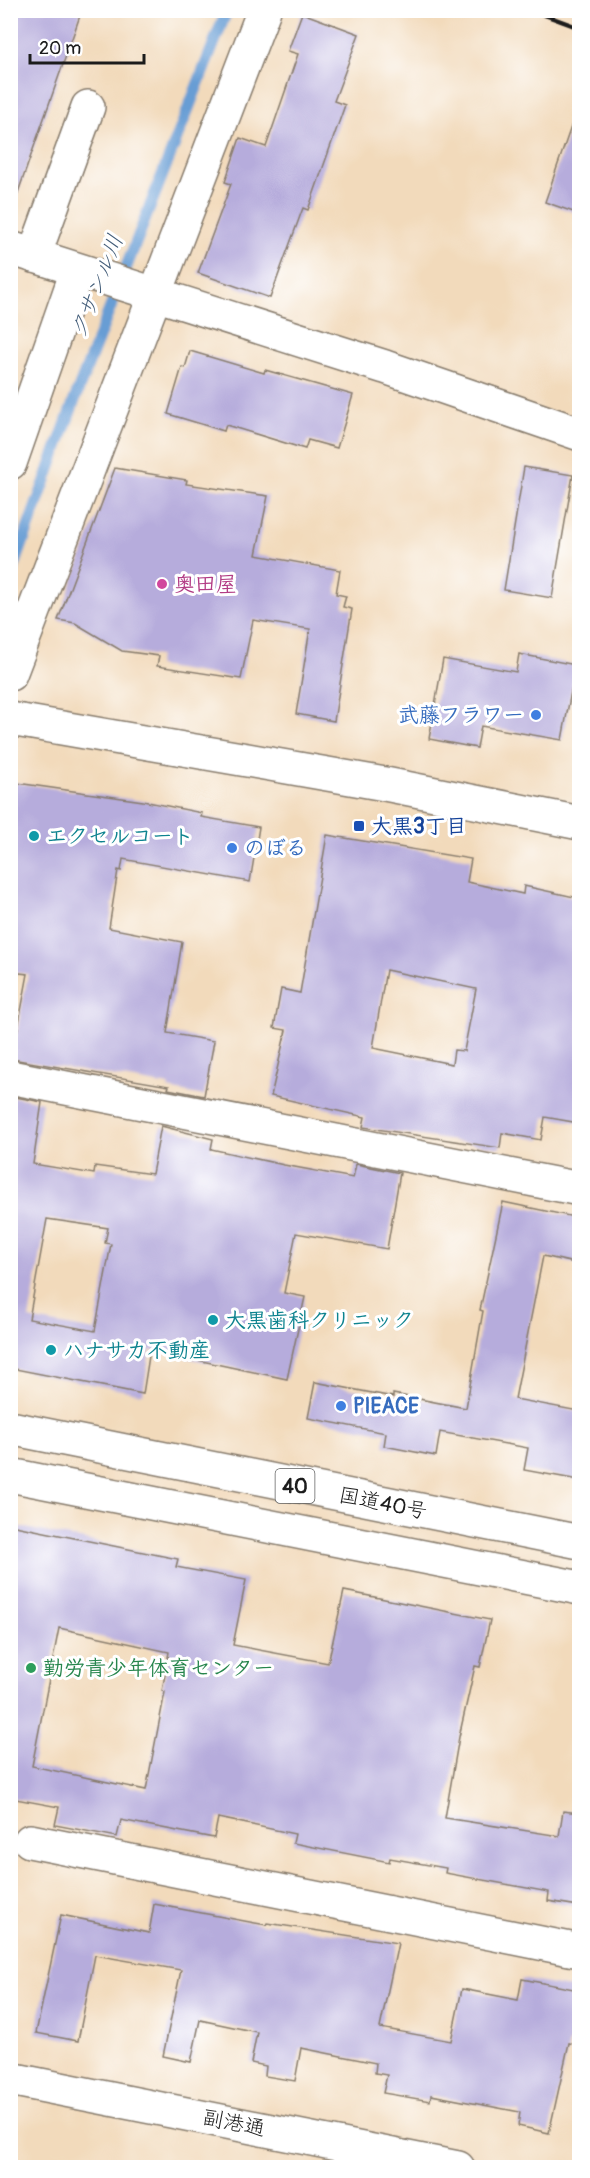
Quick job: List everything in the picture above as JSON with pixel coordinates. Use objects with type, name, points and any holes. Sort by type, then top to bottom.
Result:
[{"type":"main road","points":[[10,674],[147,293],[264,10]]},
{"type":"main road","points":[[88,107],[22,252],[385,367],[579,434]]},
{"type":"main road","points":[[14,446],[81,272]]},
{"type":"main road","points":[[10,719],[385,784],[579,823]]},
{"type":"main road","points":[[10,1077],[579,1188]]},
{"type":"main road","name":"国道40号","points":[[10,1428],[579,1542]]},
{"type":"main road","name":"40","points":[[10,1475],[579,1588]]},
{"type":"main road","points":[[30,1841],[579,1951]]},
{"type":"main road","name":"副港通","points":[[10,2079],[458,2168]]},
{"type":"building","points":[[10,10],[82,10],[15,201],[10,201]]},
{"type":"building","points":[[302,13],[359,34],[334,101],[345,105],[308,210],[303,208],[270,298],[198,273],[231,184],[225,182],[240,138],[266,147],[298,54],[288,51]]},
{"type":"building","points":[[574,118],[579,118],[579,214],[545,202]]},
{"type":"building","points":[[190,351],[264,373],[265,370],[353,395],[337,448],[308,440],[305,449],[226,425],[224,431],[168,414],[182,367],[185,368]]},
{"type":"building","points":[[524,467],[573,475],[552,598],[504,590]]},
{"type":"building","points":[[115,468],[187,480],[186,484],[268,496],[256,555],[340,570],[336,594],[346,596],[343,607],[352,609],[334,721],[296,714],[310,629],[253,620],[241,679],[157,666],[159,656],[122,651],[75,623],[58,620]]},
{"type":"building","points":[[519,654],[576,665],[562,740],[481,726],[477,748],[429,739],[443,659],[516,672]]},
{"type":"building","points":[[10,782],[143,801],[202,813],[201,817],[259,827],[250,882],[123,859],[121,871],[118,870],[109,928],[182,942],[167,1033],[214,1041],[204,1096],[168,1089],[169,1086],[12,1059],[28,974],[10,972]]},
{"type":"building","points":[[327,835],[471,859],[467,882],[523,894],[524,886],[579,898],[579,1123],[545,1117],[541,1140],[502,1133],[500,1148],[363,1127],[365,1117],[271,1096],[286,1030],[274,1028],[281,989],[300,993]],"holes":[[[386,970],[476,989],[464,1051],[454,1050],[452,1064],[373,1048]]]},
{"type":"building","points":[[10,1096],[42,1102],[33,1164],[94,1174],[95,1166],[152,1174],[161,1126],[213,1139],[211,1149],[284,1165],[353,1178],[356,1164],[400,1173],[387,1249],[296,1233],[284,1293],[305,1297],[287,1379],[150,1350],[143,1394],[10,1368]],"holes":[[[47,1219],[108,1228],[105,1243],[111,1244],[95,1331],[29,1319]]]},
{"type":"building","points":[[503,1202],[579,1218],[579,1264],[543,1256],[515,1399],[579,1411],[579,1480],[524,1470],[528,1448],[440,1432],[436,1456],[384,1446],[386,1433],[308,1418],[315,1382],[466,1408],[483,1311],[480,1310]]},
{"type":"building","points":[[10,1525],[178,1559],[176,1567],[246,1580],[233,1645],[328,1663],[344,1591],[490,1620],[480,1667],[475,1666],[459,1737],[445,1818],[559,1836],[563,1811],[579,1813],[579,1906],[548,1901],[549,1892],[445,1873],[446,1868],[390,1858],[389,1862],[293,1843],[295,1834],[218,1818],[214,1838],[121,1820],[117,1837],[55,1825],[59,1807],[10,1798]],"holes":[[[59,1628],[169,1652],[162,1691],[165,1692],[146,1790],[32,1766]]]},
{"type":"building","points":[[154,1904],[266,1925],[267,1923],[398,1943],[380,2028],[451,2041],[462,1989],[518,2000],[522,1979],[579,1990],[579,2045],[569,2043],[549,2133],[518,2126],[520,2112],[431,2095],[430,2101],[383,2093],[387,2075],[375,2073],[376,2063],[301,2048],[295,2081],[265,2076],[266,2066],[251,2063],[257,2032],[200,2020],[191,2062],[163,2056],[181,1970],[95,1955],[78,2041],[36,2033],[61,1915],[149,1933]]},
{"type":"waterway","name":"クサンル川","points":[[10,578],[80,385],[227,10]]},
{"type":"railway","points":[[531,10],[580,28]]},
{"type":"place","name":"奥田屋","points":[[162,584]]},
{"type":"place","name":"武藤フラワー","points":[[536,715]]},
{"type":"place","name":"大黒3丁目","points":[[359,826]]},
{"type":"place","name":"エクセルコート","points":[[34,836]]},
{"type":"place","name":"のぼる","points":[[232,848]]},
{"type":"place","name":"大黒歯科クリニック","points":[[213,1320]]},
{"type":"place","name":"ハナサカ不動産","points":[[51,1350]]},
{"type":"place","name":"PIEACE","points":[[341,1406]]},
{"type":"place","name":"勤労青少年体育センター","points":[[31,1668]]}]
